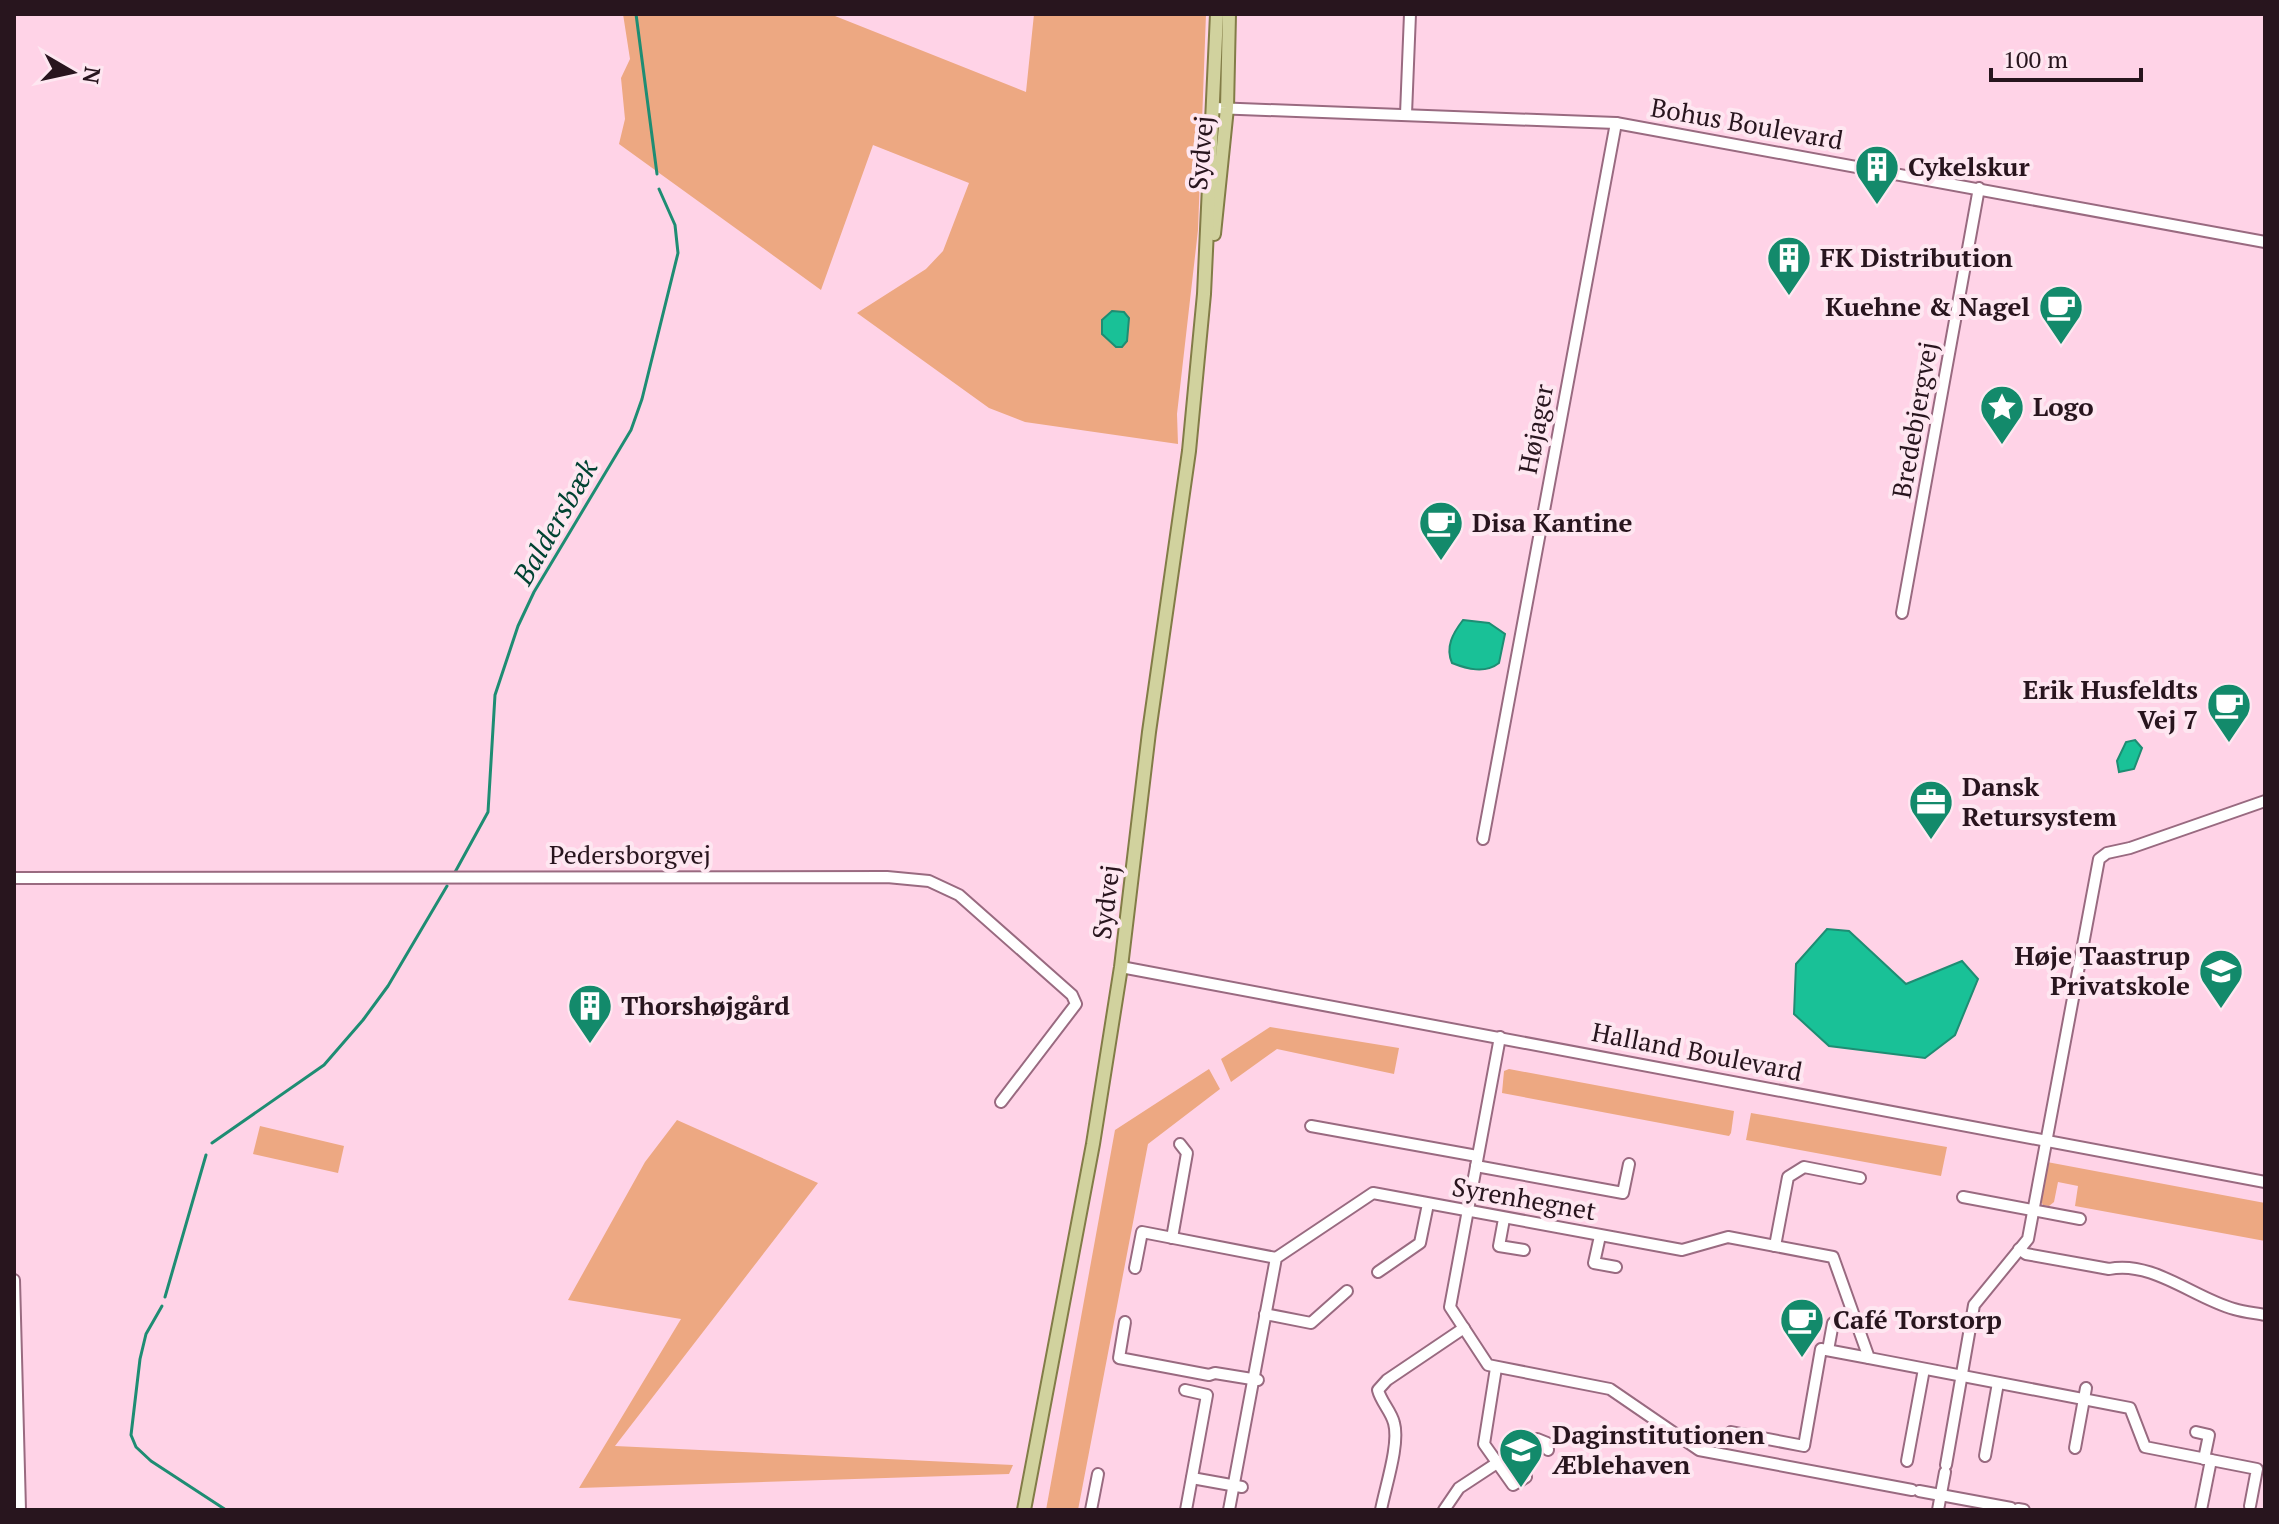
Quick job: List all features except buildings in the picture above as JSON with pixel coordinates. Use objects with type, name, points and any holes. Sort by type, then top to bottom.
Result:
[{"type":"main road","name":"Sydvej","points":[[1024,1510],[1093,1144],[1121,967],[1149,732],[1189,451],[1204,294],[1221,191],[1217,14]]},
{"type":"main road","name":"Sydvej","points":[[1221,108],[1229,14]]},
{"type":"street","points":[[1406,114],[1410,14]]},
{"type":"street","name":"Bohus Boulevard","points":[[1221,108],[1616,123],[2265,242]]},
{"type":"street","name":"Højager","points":[[1483,839],[1616,123]]},
{"type":"street","name":"Bredebjergvej","points":[[1902,613],[1979,188]]},
{"type":"street","points":[[1938,1510],[1974,1305],[2028,1239],[2099,859],[2107,853],[2130,848],[2265,801]]},
{"type":"street","name":"Pedersborgvej","points":[[14,878],[887,877],[929,881],[959,895],[1072,995],[1076,1004],[1001,1102]]},
{"type":"street","name":"Halland Boulevard","points":[[1121,967],[2265,1182]]},
{"type":"street","points":[[1500,1037],[1450,1307],[1488,1365],[1610,1389],[1699,1450],[2018,1509]]},
{"type":"street","points":[[1311,1126],[1623,1193],[1629,1164]]},
{"type":"street","points":[[1172,1238],[1187,1153],[1180,1144]]},
{"type":"street","points":[[1775,1246],[1788,1177],[1804,1167],[1860,1178]]},
{"type":"street","name":"Syrenhegnet","points":[[1276,1258],[1373,1193],[1682,1250],[1723,1236],[1833,1257],[1869,1358]]},
{"type":"street","points":[[1963,1197],[2080,1219]]},
{"type":"street","points":[[1378,1272],[1420,1243],[1428,1204]]},
{"type":"street","points":[[1504,1219],[1499,1246],[1524,1250]]},
{"type":"street","points":[[1135,1268],[1142,1232],[1276,1258],[1238,1486],[1229,1510]]},
{"type":"street","points":[[1600,1236],[1594,1263],[1616,1267]]},
{"type":"street","points":[[2019,1249],[2026,1254],[2109,1269],[2122,1266],[2142,1270],[2233,1309],[2265,1315]]},
{"type":"street","points":[[14,1280],[20,1510]]},
{"type":"street","points":[[1265,1314],[1311,1323],[1347,1291]]},
{"type":"street","points":[[1125,1322],[1119,1358],[1257,1380]]},
{"type":"street","points":[[1828,1350],[1833,1323]]},
{"type":"street","points":[[1381,1510],[1396,1433],[1393,1419],[1378,1390],[1387,1380],[1464,1328]]},
{"type":"street","points":[[1731,1432],[1804,1446],[1821,1349],[1998,1383],[2085,1394],[2112,1408],[2130,1408],[2145,1447],[2257,1469],[2250,1506]]},
{"type":"street","points":[[1496,1368],[1484,1444],[1513,1485],[1526,1477]]},
{"type":"street","points":[[1907,1461],[1924,1369]]},
{"type":"street","points":[[1985,1456],[1998,1383]]},
{"type":"street","points":[[1185,1390],[1207,1395],[1186,1510]]},
{"type":"street","points":[[2075,1448],[2085,1394]]},
{"type":"street","points":[[2196,1432],[2209,1435],[2201,1510]]},
{"type":"street","points":[[1444,1510],[1459,1488],[1497,1462],[1537,1439],[1547,1443],[1548,1450]]},
{"type":"street","points":[[1091,1510],[1098,1474]]},
{"type":"street","points":[[1192,1478],[1238,1486]]},
{"type":"shaded area","points":[[623,14],[830,14],[1026,92],[1034,14],[1206,14],[1198,230],[1177,414],[1178,444],[1025,422],[989,408],[857,313],[926,269],[943,251],[969,183],[873,145],[821,290],[619,144],[625,119],[621,78],[630,59]]},
{"type":"shaded area","points":[[1112,311],[1124,312],[1129,318],[1127,341],[1122,347],[1116,347],[1102,334],[1102,320]]},
{"type":"shaded area","points":[[1463,620],[1489,623],[1505,634],[1499,663],[1482,669],[1470,669],[1452,663],[1449,651],[1451,640]]},
{"type":"shaded area","points":[[2135,740],[2142,748],[2134,769],[2119,772],[2117,761],[2126,742]]},
{"type":"shaded area","points":[[1827,929],[1849,931],[1906,984],[1962,961],[1978,979],[1955,1035],[1925,1058],[1829,1046],[1794,1014],[1796,964]]},
{"type":"shaded area","points":[[1270,1027],[1399,1048],[1394,1074],[1277,1049],[1231,1082],[1221,1059]]},
{"type":"shaded area","points":[[1209,1069],[1220,1089],[1148,1144],[1078,1510],[1046,1510],[1115,1130]]},
{"type":"shaded area","points":[[1509,1069],[1734,1111],[1731,1133],[1729,1136],[1502,1093],[1504,1071]]},
{"type":"shaded area","points":[[1751,1113],[1947,1147],[1941,1176],[1746,1140]]},
{"type":"shaded area","points":[[677,1120],[818,1183],[615,1446],[1013,1465],[1009,1474],[579,1488],[681,1319],[568,1300],[645,1162]]},
{"type":"shaded area","points":[[260,1126],[344,1146],[338,1173],[253,1154]]},
{"type":"shaded area","points":[[2047,1162],[2265,1203],[2265,1241],[2075,1206],[2078,1186],[2058,1182],[2054,1202],[2049,1206],[2043,1205],[2040,1199]]},
{"type":"waterway","name":"Baldersbæk","points":[[636,14],[657,174]]},
{"type":"waterway","name":"Baldersbæk","points":[[454,874],[488,812],[495,695],[518,626],[534,592],[631,430],[642,399],[678,253],[675,225],[659,189]]},
{"type":"waterway","name":"Baldersbæk","points":[[212,1143],[324,1065],[388,986],[447,886]]},
{"type":"waterway","name":"Baldersbæk","points":[[165,1297],[206,1155]]},
{"type":"waterway","name":"Baldersbæk","points":[[162,1306],[146,1334],[131,1435],[136,1447],[151,1461],[226,1510]]},
{"type":"place","name":"Cykelskur","points":[[1877,206]]},
{"type":"place","name":"FK Distribution","points":[[1789,297]]},
{"type":"place","name":"Kuehne & Nagel","points":[[2061,346]]},
{"type":"place","name":"Logo","points":[[2002,446]]},
{"type":"place","name":"Disa Kantine","points":[[1441,562]]},
{"type":"place","name":"Erik Husfeldts Vej 7","points":[[2229,744]]},
{"type":"place","name":"Dansk Retursystem","points":[[1931,841]]},
{"type":"place","name":"Høje Taastrup Privatskole","points":[[2221,1010]]},
{"type":"place","name":"Thorshøjgård","points":[[590,1045]]},
{"type":"place","name":"Café Torstorp","points":[[1802,1359]]},
{"type":"place","name":"Daginstitutionen Æblehaven","points":[[1521,1489]]}]
